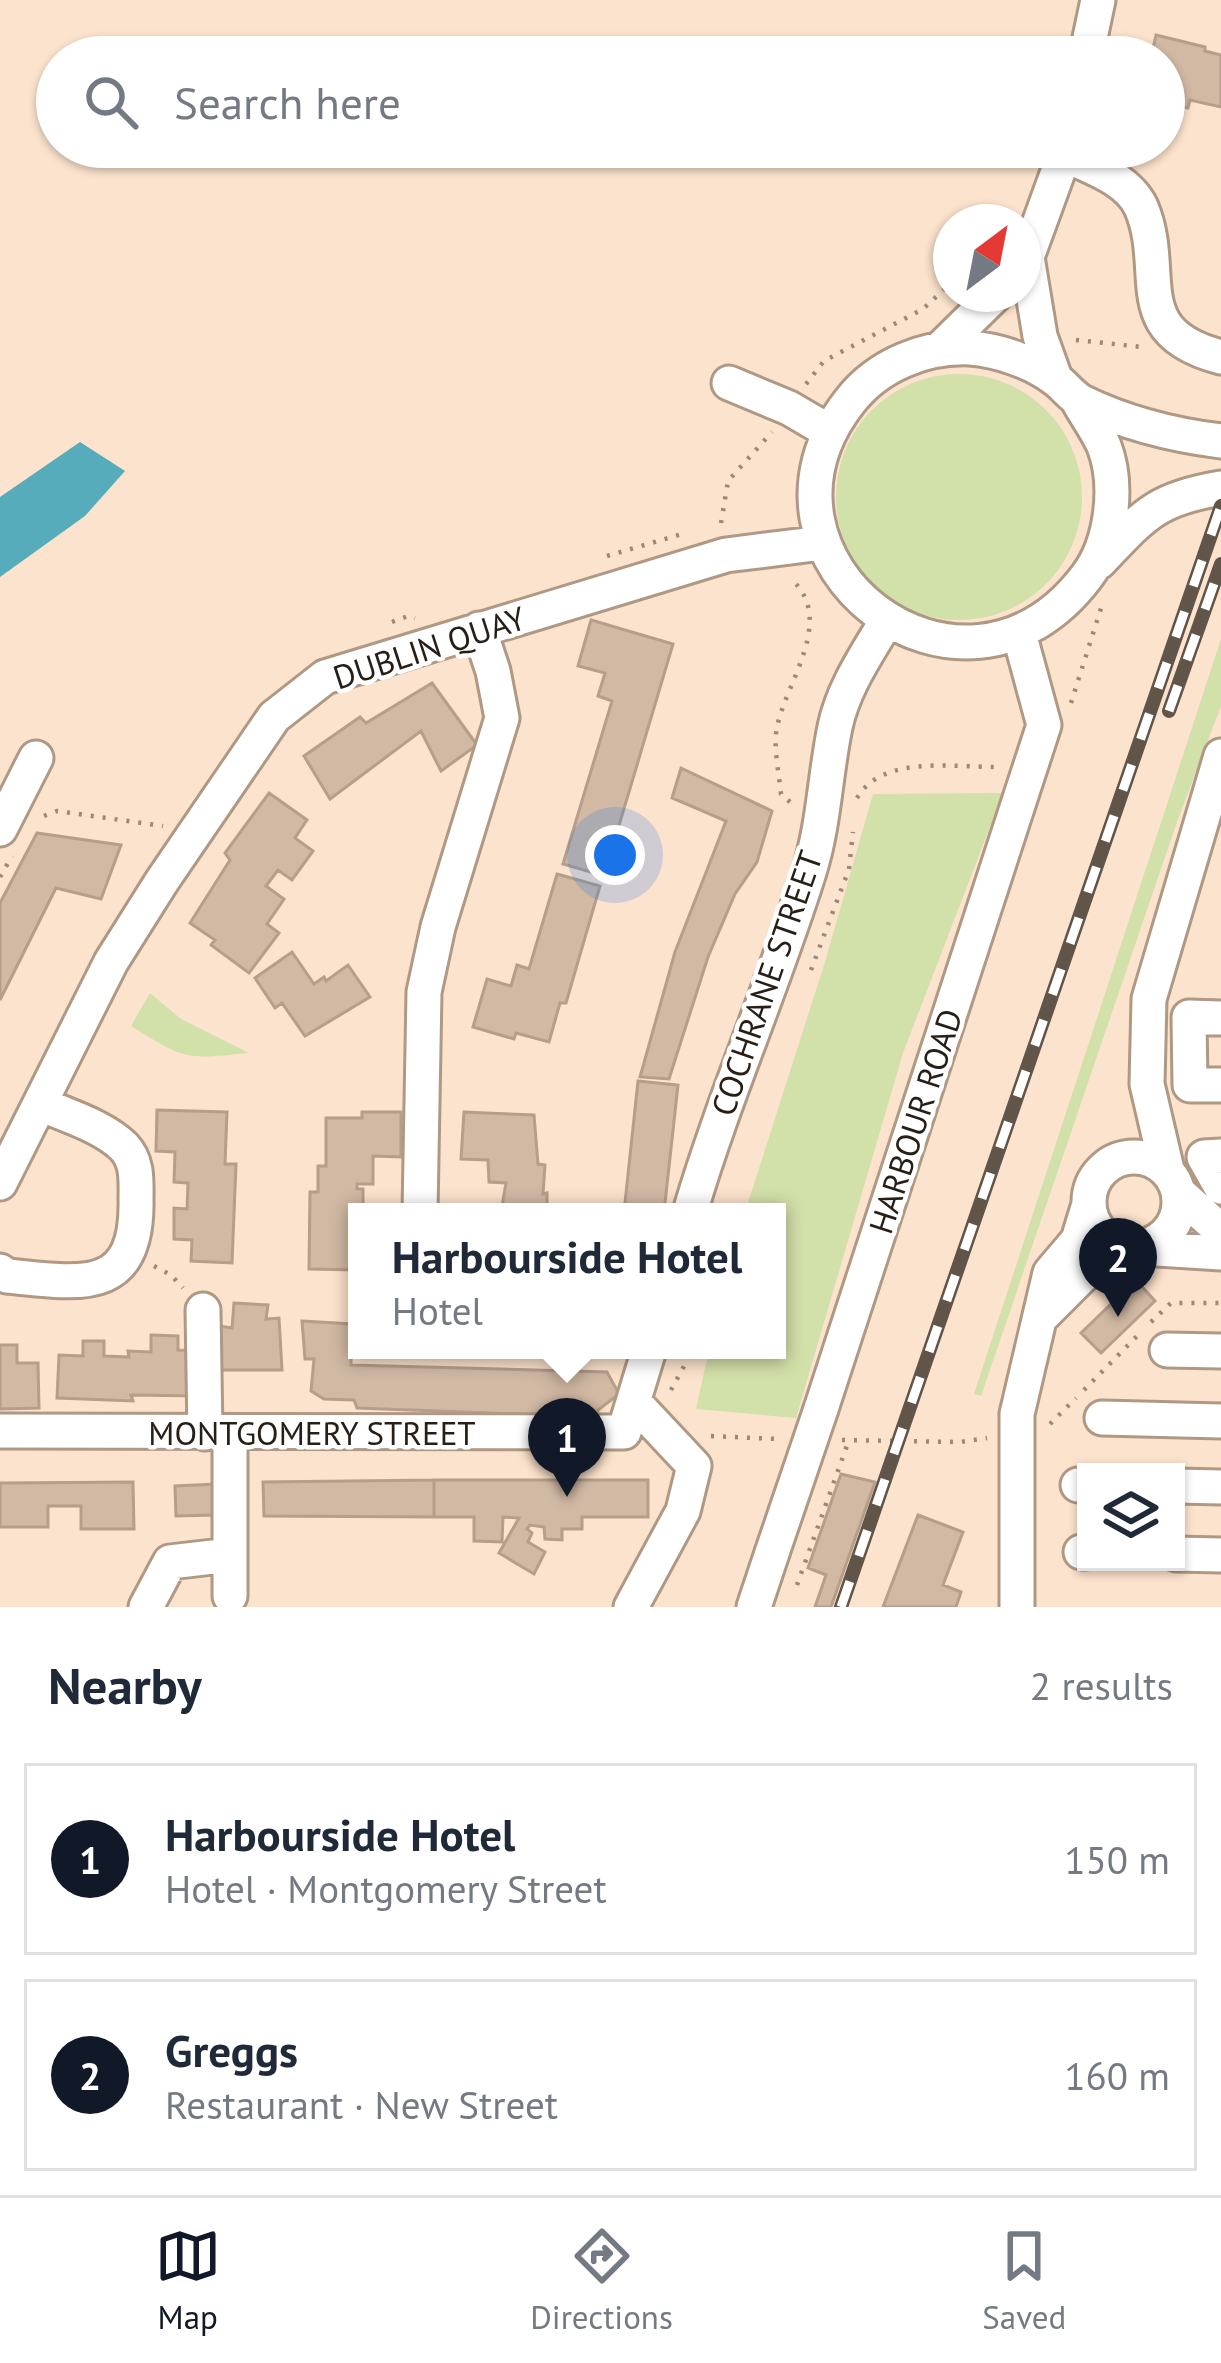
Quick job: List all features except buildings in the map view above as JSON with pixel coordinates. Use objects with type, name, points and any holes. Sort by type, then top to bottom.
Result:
[{"type":"street","points":[[1090,36],[1098,0]]},
{"type":"street","points":[[1041,221],[1060,168]]},
{"type":"street","points":[[1097,168],[1140,204],[1149,239],[1150,281],[1164,324],[1192,350],[1221,357]]},
{"type":"street","points":[[939,350],[978,312]]},
{"type":"street","points":[[1035,312],[1040,337],[1065,389],[1105,448],[1112,502],[1094,568]]},
{"type":"street","points":[[1221,441],[1168,435],[1065,389],[1028,363],[973,348],[939,350],[919,353],[888,368],[859,389],[830,432],[815,485],[822,543],[857,598],[914,633],[951,642],[986,643],[1019,633],[1052,615],[1145,513],[1176,495],[1221,488]]},
{"type":"street","points":[[729,383],[789,408],[830,432]]},
{"type":"street","name":"DUBLIN QUAY","points":[[0,1184],[111,962],[274,717],[326,677],[726,555],[822,543]]},
{"type":"street","name":"COCHRANE STREET","points":[[693,1203],[717,1122],[810,870],[841,708],[887,620]]},
{"type":"street","points":[[419,1203],[424,992],[438,927],[502,718],[494,671],[479,629]]},
{"type":"street","name":"HARBOUR ROAD","points":[[754,1607],[1044,725],[1019,633]]},
{"type":"street","points":[[1044,1314],[1086,1272],[1168,1233],[1179,1207],[1148,1084],[1148,1019],[1161,957],[1212,819],[1221,756]]},
{"type":"street","points":[[0,830],[36,758]]},
{"type":"street","points":[[1221,1018],[1189,1017],[1190,1084],[1221,1085]]},
{"type":"street","points":[[0,1270],[7,1276],[77,1283],[98,1280],[120,1267],[137,1233],[136,1167],[125,1148],[101,1131],[40,1104]]},
{"type":"street","points":[[1221,1156],[1204,1156],[1221,1186]]},
{"type":"street","points":[[1017,1607],[1021,1397],[1050,1274],[1078,1240],[1096,1178],[1116,1160],[1143,1158],[1221,1231]]},
{"type":"street","points":[[1089,1204],[1098,1229],[1118,1245],[1221,1253]]},
{"type":"street","points":[[203,1310],[230,1556],[230,1596]]},
{"type":"street","points":[[1168,1350],[1221,1351]]},
{"type":"street","points":[[631,1607],[683,1511],[694,1466],[663,1433],[629,1417],[646,1359]]},
{"type":"street","name":"MONTGOMERY STREET","points":[[0,1431],[218,1433],[629,1417]]},
{"type":"street","points":[[1102,1418],[1221,1421]]},
{"type":"street","points":[[1185,1486],[1221,1487]]},
{"type":"street","points":[[1185,1554],[1221,1555]]},
{"type":"street","points":[[146,1607],[170,1562],[230,1556]]},
{"type":"path","points":[[1040,337],[1167,350],[1186,344]]},
{"type":"path","points":[[130,1254],[171,1275],[203,1310]]},
{"type":"path","points":[[796,1586],[845,1440],[960,1442],[1046,1428],[1171,1304],[1221,1303]]},
{"type":"path","points":[[663,1433],[779,1439]]},
{"type":"green space","points":[[959,374],[1006,383],[1046,410],[1073,450],[1082,497],[1073,544],[1046,584],[1006,611],[959,620],[912,611],[872,584],[845,544],[836,497],[845,450],[872,410],[912,383]]},
{"type":"green space","points":[[1221,639],[1221,706],[981,1396],[974,1394]]},
{"type":"green space","points":[[1003,793],[903,1053],[796,1418],[696,1409],[707,1359],[786,1359],[786,1203],[748,1203],[873,794]]},
{"type":"green space","points":[[150,993],[181,1019],[249,1053],[187,1055],[131,1026]]},
{"type":"water","points":[[80,442],[125,471],[85,516],[0,577],[0,497]]},
{"type":"railway","points":[[841,1607],[1221,506]]},
{"type":"railway","points":[[1169,711],[1221,564]]},
{"type":"place","name":"Greggs","points":[[1118,1317]]},
{"type":"place","name":"Harbourside Hotel","points":[[567,1497]]}]
